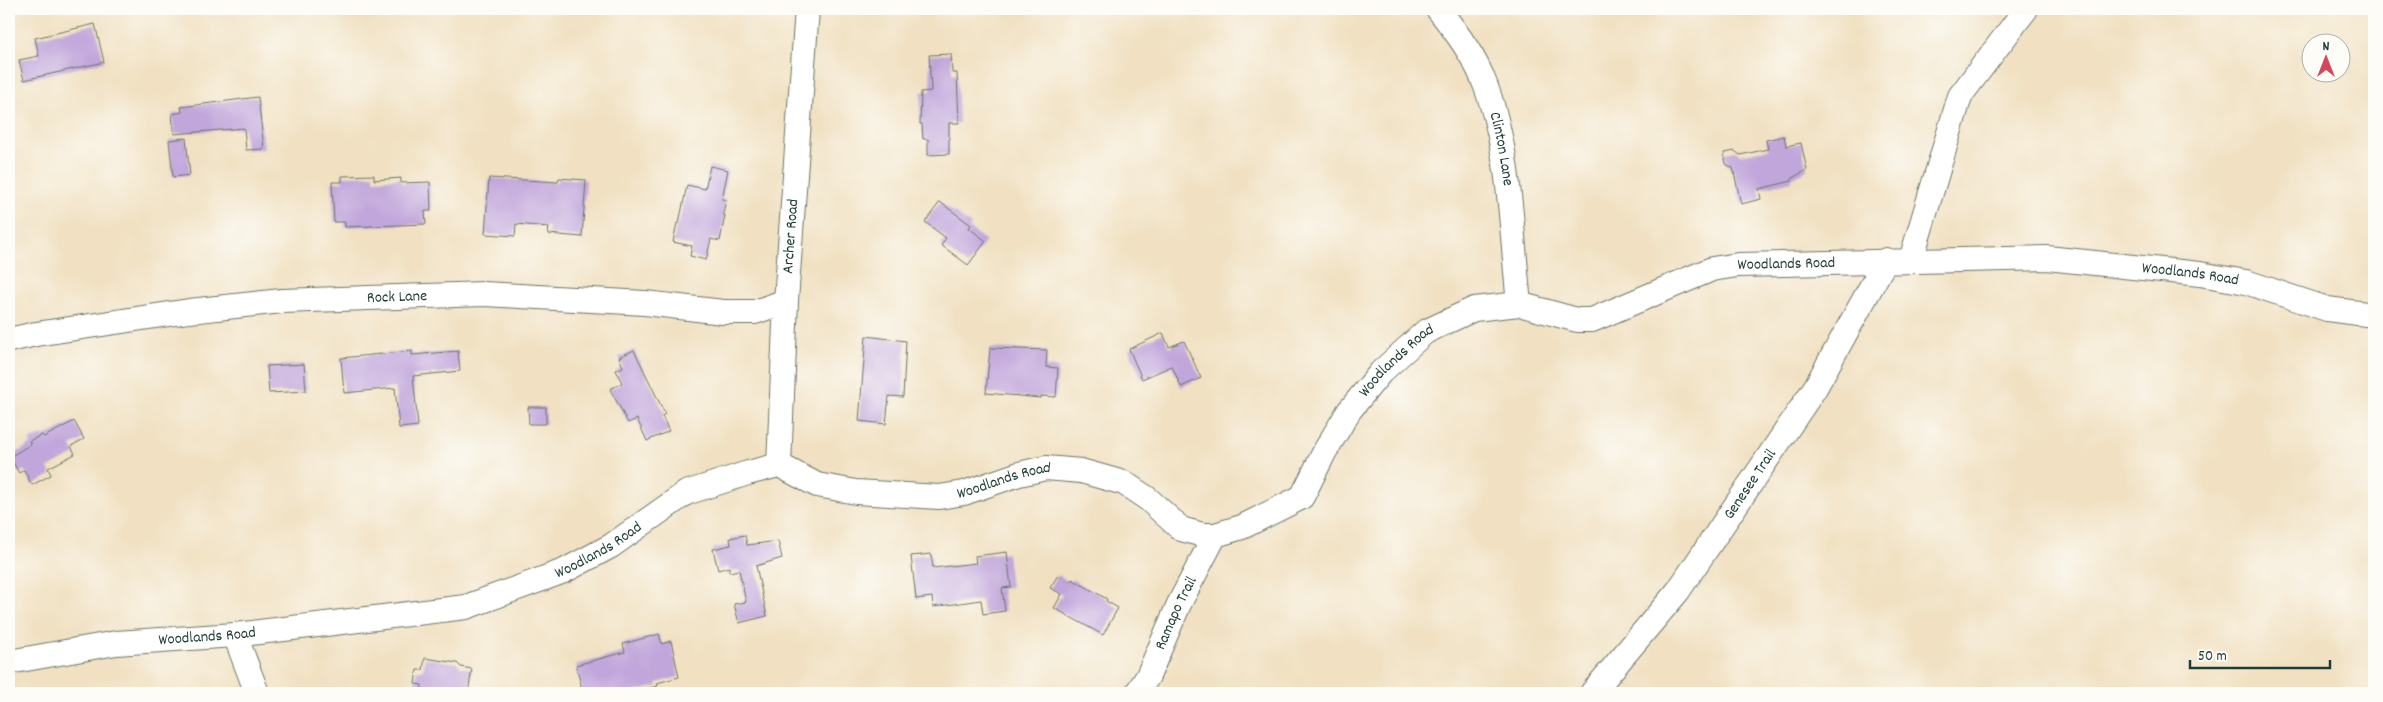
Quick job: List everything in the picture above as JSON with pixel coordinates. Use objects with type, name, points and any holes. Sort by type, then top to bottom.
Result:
[{"type":"street","name":"Archer Road","points":[[779,465],[786,301],[807,9]]},
{"type":"street","name":"Clinton Lane","points":[[1438,9],[1456,32],[1483,78],[1498,127],[1506,176],[1519,304]]},
{"type":"street","points":[[1912,260],[1960,96],[2026,9]]},
{"type":"street","name":"Woodlands Road","points":[[9,662],[116,643],[234,635],[466,607],[564,570],[611,546],[686,493],[748,472],[779,465],[817,485],[856,492],[939,497],[964,493],[1019,474],[1046,468],[1082,471],[1124,483],[1148,499],[1181,529],[1203,535],[1215,535],[1242,527],[1302,497],[1325,451],[1349,411],[1381,372],[1425,332],[1474,309],[1519,304],[1577,320],[1592,320],[1712,269],[1738,265],[1886,260],[2047,258],[2200,274],[2246,282],[2327,309],[2374,315]]},
{"type":"street","name":"Genesee Trail","points":[[1592,693],[1678,591],[1815,388],[1886,260]]},
{"type":"street","name":"Rock Lane","points":[[9,340],[36,334],[180,312],[282,301],[484,294],[645,303],[723,312],[755,312],[786,301]]},
{"type":"street","name":"Ramapo Trail","points":[[1137,693],[1148,676],[1179,604],[1215,535]]},
{"type":"street","points":[[234,635],[258,693]]},
{"type":"building","points":[[95,24],[104,62],[24,80],[19,60],[39,56],[35,38]]},
{"type":"building","points":[[951,54],[952,73],[957,73],[959,123],[949,123],[949,154],[928,155],[928,139],[923,139],[922,124],[920,124],[921,92],[931,91],[929,55]]},
{"type":"building","points":[[258,97],[264,149],[246,150],[244,128],[174,134],[172,114],[182,112],[181,107]]},
{"type":"building","points":[[1784,136],[1786,146],[1801,143],[1807,170],[1792,178],[1792,181],[1759,189],[1761,199],[1741,204],[1733,168],[1726,164],[1724,153],[1735,151],[1740,155],[1768,149],[1766,140]]},
{"type":"building","points":[[186,138],[190,175],[173,177],[169,140]]},
{"type":"building","points":[[710,166],[728,170],[722,199],[726,200],[720,241],[711,239],[706,260],[690,256],[692,246],[673,242],[687,185],[705,189]]},
{"type":"building","points":[[374,175],[374,180],[401,178],[401,183],[430,182],[431,211],[425,211],[426,224],[345,227],[345,222],[334,222],[332,182],[342,182],[342,176]]},
{"type":"building","points":[[489,178],[558,182],[559,178],[586,180],[582,237],[548,234],[549,227],[516,224],[515,236],[485,234]]},
{"type":"building","points":[[940,202],[971,225],[969,228],[986,241],[968,265],[941,245],[946,238],[925,222]]},
{"type":"building","points":[[1163,333],[1169,347],[1184,341],[1201,378],[1181,387],[1172,366],[1142,379],[1129,349]]},
{"type":"building","points":[[866,336],[906,341],[903,397],[889,396],[886,424],[859,421]]},
{"type":"building","points":[[990,348],[1047,350],[1046,367],[1058,368],[1056,397],[1041,396],[1041,398],[986,393]]},
{"type":"building","points":[[634,350],[665,414],[662,416],[669,431],[647,441],[637,419],[628,423],[610,389],[622,383],[616,370],[623,367],[619,357]]},
{"type":"building","points":[[412,351],[412,355],[458,351],[460,371],[413,376],[418,426],[399,428],[395,388],[344,393],[341,358]]},
{"type":"building","points":[[304,364],[306,391],[269,393],[267,366]]},
{"type":"building","points":[[528,407],[546,407],[546,424],[529,424]]},
{"type":"building","points":[[74,421],[84,439],[71,446],[75,454],[48,468],[51,475],[32,485],[24,470],[19,473],[10,457],[31,444],[29,441],[42,435],[44,437]]},
{"type":"building","points":[[745,535],[747,545],[778,541],[782,558],[756,566],[767,616],[739,623],[734,604],[746,602],[739,570],[729,572],[729,567],[718,570],[713,549],[731,545],[730,538]]},
{"type":"building","points":[[1007,552],[1011,587],[1002,588],[1005,611],[983,614],[981,600],[933,607],[932,597],[916,599],[911,556],[931,554],[933,568],[976,563],[975,556]]},
{"type":"building","points":[[1058,575],[1070,582],[1072,579],[1107,599],[1106,601],[1118,608],[1103,635],[1054,608],[1062,594],[1050,588]]},
{"type":"building","points":[[659,634],[662,644],[671,641],[679,677],[657,683],[658,686],[630,693],[583,693],[576,665],[625,652],[623,644]]},
{"type":"building","points":[[425,658],[457,663],[461,667],[472,669],[468,693],[421,693],[422,685],[415,684],[417,670],[423,670]]}]
